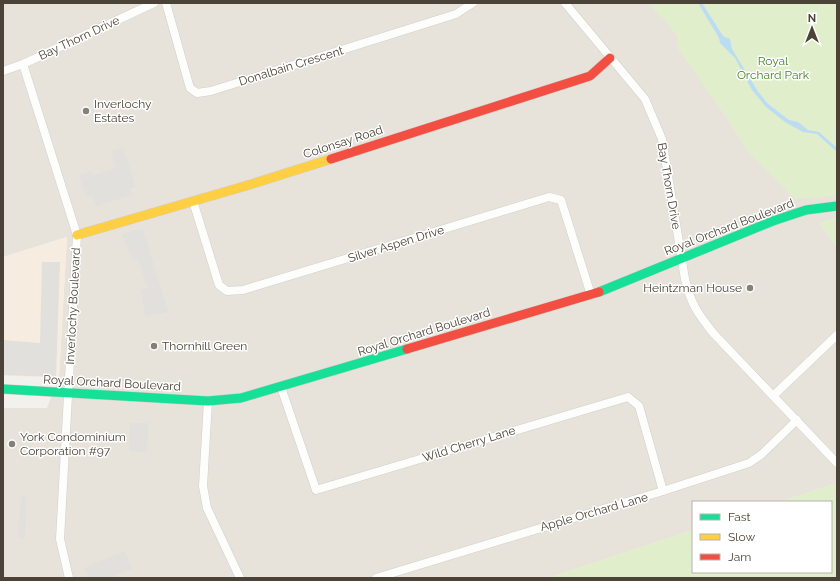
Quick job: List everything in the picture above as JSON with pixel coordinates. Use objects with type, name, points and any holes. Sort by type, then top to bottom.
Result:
[{"type":"street","name":"Bay Thorn Drive","points":[[3,70],[23,64],[154,3]]},
{"type":"street","name":"Donalbain Crescent","points":[[166,3],[190,88],[197,92],[211,91],[456,14],[473,3]]},
{"type":"street","name":"Bay Thorn Drive","points":[[565,3],[645,100],[657,126],[662,139],[690,300],[699,316],[837,463]]},
{"type":"street","name":"Colonsay Road","points":[[77,235],[193,201],[590,76],[610,58]]},
{"type":"street","name":"Inverlochy Boulevard","points":[[23,64],[77,235],[60,539],[69,578]]},
{"type":"street","name":"Silver Aspen Drive","points":[[193,201],[219,284],[227,291],[243,290],[550,196],[561,200],[591,295]]},
{"type":"street","name":"Royal Orchard Boulevard","points":[[3,389],[208,401],[241,398],[591,295],[773,221],[806,210],[837,206]]},
{"type":"street","points":[[773,396],[837,335]]},
{"type":"street","name":"Wild Cherry Lane","points":[[281,387],[316,490],[628,397],[639,406],[664,491]]},
{"type":"street","points":[[208,401],[203,486],[207,508],[240,578]]},
{"type":"street","name":"Apple Orchard Lane","points":[[376,578],[664,491],[749,463],[762,454],[797,420]]},
{"type":"shaded area","points":[[3,3],[837,3],[837,218],[819,223],[837,247],[837,483],[783,501],[692,501],[692,530],[548,578],[3,578],[3,408],[47,408],[59,378],[67,237],[3,257]]},
{"type":"shaded area","points":[[123,147],[136,187],[130,188],[132,195],[96,206],[93,195],[86,197],[79,175],[91,171],[93,175],[116,168],[111,151]]},
{"type":"shaded area","points":[[143,228],[168,312],[145,317],[141,290],[147,288],[138,259],[133,260],[122,234]]},
{"type":"shaded area","points":[[67,237],[59,378],[3,376],[3,257]]},
{"type":"shaded area","points":[[42,262],[60,262],[56,377],[3,375],[3,340],[40,343]]},
{"type":"shaded area","points":[[130,423],[148,423],[147,452],[129,451]]},
{"type":"shaded area","points":[[21,495],[27,495],[25,538],[18,538]]},
{"type":"shaded area","points":[[125,551],[132,569],[109,578],[88,578],[84,568]]},
{"type":"green space","name":"Royal Orchard Park","points":[[648,3],[837,3],[837,196],[795,199],[748,152],[732,126],[677,47],[677,35]]},
{"type":"green space","points":[[837,218],[837,247],[819,223]]},
{"type":"green space","points":[[837,483],[837,578],[548,578],[692,530],[692,573],[832,573],[832,501],[783,501]]},
{"type":"water","points":[[698,3],[702,3],[723,36],[730,39],[732,49],[757,90],[767,103],[789,120],[798,122],[808,130],[819,132],[837,148],[837,152],[817,134],[803,132],[785,122],[766,107],[752,90],[735,58],[720,43],[719,38]]},
{"type":"traffic: fast","points":[[599,292],[773,221],[806,210],[837,206]]},
{"type":"traffic: fast","points":[[3,389],[208,401],[241,398],[407,349]]},
{"type":"traffic: slow","points":[[77,235],[252,184],[331,159]]},
{"type":"traffic: jam","points":[[331,159],[590,76],[610,58]]},
{"type":"traffic: jam","points":[[407,349],[599,292]]},
{"type":"place","name":"Inverlochy Estates","points":[[86,111]]},
{"type":"place","name":"Heintzman House","points":[[750,288]]},
{"type":"place","name":"Thornhill Green","points":[[154,346]]},
{"type":"place","name":"York Condominium Corporation #97","points":[[12,444]]}]
